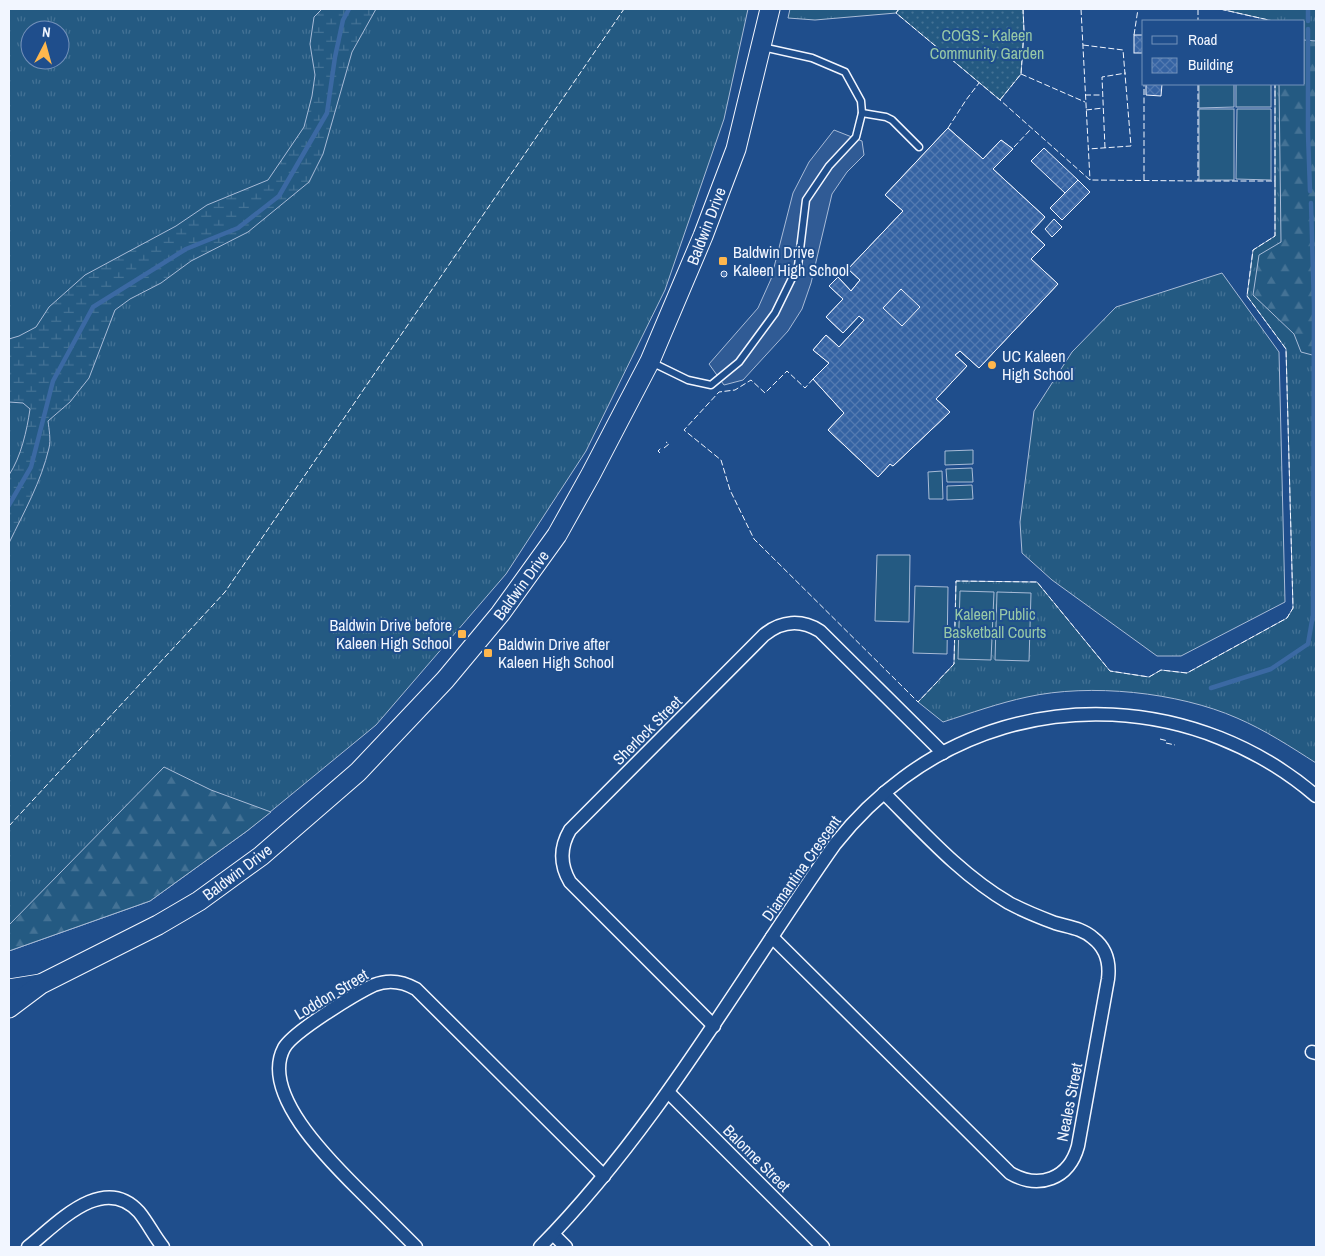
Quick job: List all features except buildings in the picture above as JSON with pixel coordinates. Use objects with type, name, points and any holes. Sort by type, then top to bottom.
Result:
[{"type":"main road","name":"Baldwin Drive","points":[[9,1008],[41,984],[158,925],[199,901],[261,856],[358,772],[445,680],[478,641],[557,535],[592,474],[650,361],[704,236],[736,149],[769,14]]},
{"type":"main road","name":"Baldwin Drive","points":[[9,989],[41,984]]},
{"type":"street","name":"Sherlock Street","points":[[714,1026],[570,882],[564,870],[562,856],[564,842],[570,830],[764,635],[784,624],[806,624],[826,635],[943,753]]},
{"type":"street","name":"Diamantina Crescent","points":[[540,1247],[604,1176],[668,1092],[835,844],[866,808],[884,792],[916,769],[943,753],[987,733],[1033,720],[1080,714],[1128,715],[1176,723],[1221,738],[1264,758],[1298,780],[1316,796]]},
{"type":"street","name":"Neales Street","points":[[772,937],[1010,1174],[1023,1180],[1037,1182],[1052,1178],[1069,1165],[1078,1146],[1108,979],[1108,964],[1104,950],[1095,939],[1082,931],[1036,916],[982,886],[950,859],[884,792]]},
{"type":"street","name":"Loddon Street","points":[[416,1247],[317,1148],[296,1117],[280,1076],[282,1054],[293,1037],[374,984],[395,981],[410,985],[416,989],[604,1176]]},
{"type":"street","name":"Balonne Street","points":[[668,1092],[823,1247]]},
{"type":"street","points":[[28,1247],[84,1203],[106,1197],[120,1200],[139,1212],[163,1247]]},
{"type":"street","points":[[553,1234],[566,1247]]},
{"type":"lane","points":[[650,361],[688,380],[711,385],[739,362],[775,313],[798,266],[806,200],[829,166],[856,137],[862,113],[861,101],[845,72],[812,58],[761,46]]},
{"type":"lane","points":[[862,113],[886,117],[892,120],[919,147]]},
{"type":"green space","points":[[9,9],[748,9],[724,119],[665,290],[586,451],[506,574],[376,725],[247,831],[150,901],[9,951]]},
{"type":"green space","points":[[322,9],[376,9],[352,52],[323,154],[309,182],[248,232],[191,261],[161,283],[130,299],[115,310],[89,378],[70,402],[48,421],[50,442],[46,461],[32,497],[9,543],[9,475],[23,443],[30,409],[23,403],[9,402],[9,339],[36,327],[49,307],[85,275],[176,226],[207,205],[268,180],[304,127],[315,75],[310,44],[314,17]]},
{"type":"green space","points":[[790,9],[899,9],[896,13],[815,20],[788,18]]},
{"type":"green space","name":"COGS - Kaleen Community Garden","points":[[899,9],[1023,9],[1024,31],[1021,74],[1000,100],[896,13]]},
{"type":"green space","name":"Kaleen Public Basketball Courts","points":[[1220,9],[1316,9],[1316,763],[1268,733],[1214,709],[1161,696],[1134,692],[1078,691],[1052,693],[1006,702],[943,722],[918,702],[954,664],[956,581],[1037,582],[1110,671],[1149,677],[1161,670],[1187,673],[1287,618],[1293,608],[1286,349],[1247,296],[1253,250],[1275,236],[1275,85],[1305,85],[1305,20],[1269,20]]},
{"type":"green space","points":[[1305,40],[1316,41],[1316,356],[1301,352],[1294,334],[1253,295],[1259,255],[1281,242],[1279,85],[1305,85]]},
{"type":"green space","points":[[1199,85],[1234,85],[1234,107],[1199,108]]},
{"type":"green space","points":[[1236,85],[1271,85],[1271,107],[1236,107]]},
{"type":"green space","points":[[1199,109],[1234,109],[1234,180],[1199,180]]},
{"type":"green space","points":[[1237,109],[1271,109],[1271,180],[1236,179]]},
{"type":"green space","points":[[1222,273],[1279,352],[1285,602],[1181,656],[1157,656],[1052,580],[1022,553],[1020,522],[1034,411],[1072,352],[1116,307]]},
{"type":"green space","points":[[973,450],[973,464],[945,465],[945,451]]},
{"type":"green space","points":[[972,468],[973,482],[947,482],[946,469]]},
{"type":"green space","points":[[942,471],[943,499],[929,499],[928,472]]},
{"type":"green space","points":[[972,485],[973,499],[947,500],[947,486]]},
{"type":"green space","points":[[877,555],[910,555],[909,622],[875,621]]},
{"type":"green space","points":[[915,586],[948,587],[947,654],[913,653]]},
{"type":"green space","points":[[960,591],[994,592],[991,660],[958,659]]},
{"type":"green space","points":[[997,592],[1031,593],[1029,661],[995,660]]},
{"type":"green space","points":[[164,767],[211,790],[271,812],[150,901],[9,951],[9,925]]},
{"type":"shaded area","points":[[834,130],[862,141],[864,155],[847,172],[832,194],[811,283],[802,309],[788,331],[743,380],[724,385],[709,364],[758,308],[771,279],[793,193],[809,162]]},
{"type":"waterway","points":[[9,505],[31,467],[53,381],[93,307],[186,249],[238,228],[279,196],[327,113],[335,57],[343,20],[349,9]]},
{"type":"waterway","points":[[1308,9],[1308,21]]},
{"type":"waterway","points":[[1308,29],[1310,191]]},
{"type":"waterway","points":[[1211,688],[1271,669],[1308,644],[1313,615],[1314,305],[1311,203]]},
{"type":"fence","points":[[9,826],[225,592],[624,9]]},
{"type":"fence","points":[[899,9],[896,13],[1000,100],[1090,180],[1198,181],[1198,85]]},
{"type":"fence","points":[[1000,100],[1021,74],[1024,31],[1023,9]]},
{"type":"fence","points":[[1081,9],[1090,180]]},
{"type":"fence","points":[[1134,35],[1138,9]]},
{"type":"fence","points":[[1198,9],[1198,20]]},
{"type":"fence","points":[[1220,9],[1269,20]]},
{"type":"fence","points":[[1083,45],[1123,50],[1131,146],[1088,149]]},
{"type":"fence","points":[[1105,148],[1102,77],[1126,73]]},
{"type":"fence","points":[[1021,74],[1085,102]]},
{"type":"fence","points":[[948,128],[979,83]]},
{"type":"fence","points":[[1144,85],[1144,180]]},
{"type":"fence","points":[[1198,181],[1275,181],[1275,85]]},
{"type":"fence","points":[[1085,95],[1102,95]]},
{"type":"fence","points":[[1086,110],[1103,108]]},
{"type":"fence","points":[[1014,147],[1031,129]]},
{"type":"fence","points":[[813,379],[805,388],[787,371],[765,393],[751,380],[735,390],[719,392],[684,430],[721,460],[730,490],[754,539],[918,702],[954,664],[956,581],[1037,582],[1110,671],[1149,677],[1161,670],[1187,673],[1287,618],[1293,608],[1286,349],[1247,296],[1253,250],[1275,236],[1275,181]]},
{"type":"fence","points":[[664,448],[669,444],[666,442]]},
{"type":"fence","points":[[660,453],[658,451],[662,447]]},
{"type":"fence","points":[[1160,739],[1168,741]]},
{"type":"fence","points":[[1166,743],[1175,745]]},
{"type":"place","name":"Baldwin Drive Kaleen High School","points":[[723,261]]},
{"type":"place","name":"UC Kaleen High School","points":[[992,365]]},
{"type":"place","name":"Baldwin Drive before Kaleen High School","points":[[462,634]]},
{"type":"place","name":"Baldwin Drive after Kaleen High School","points":[[488,653]]}]
